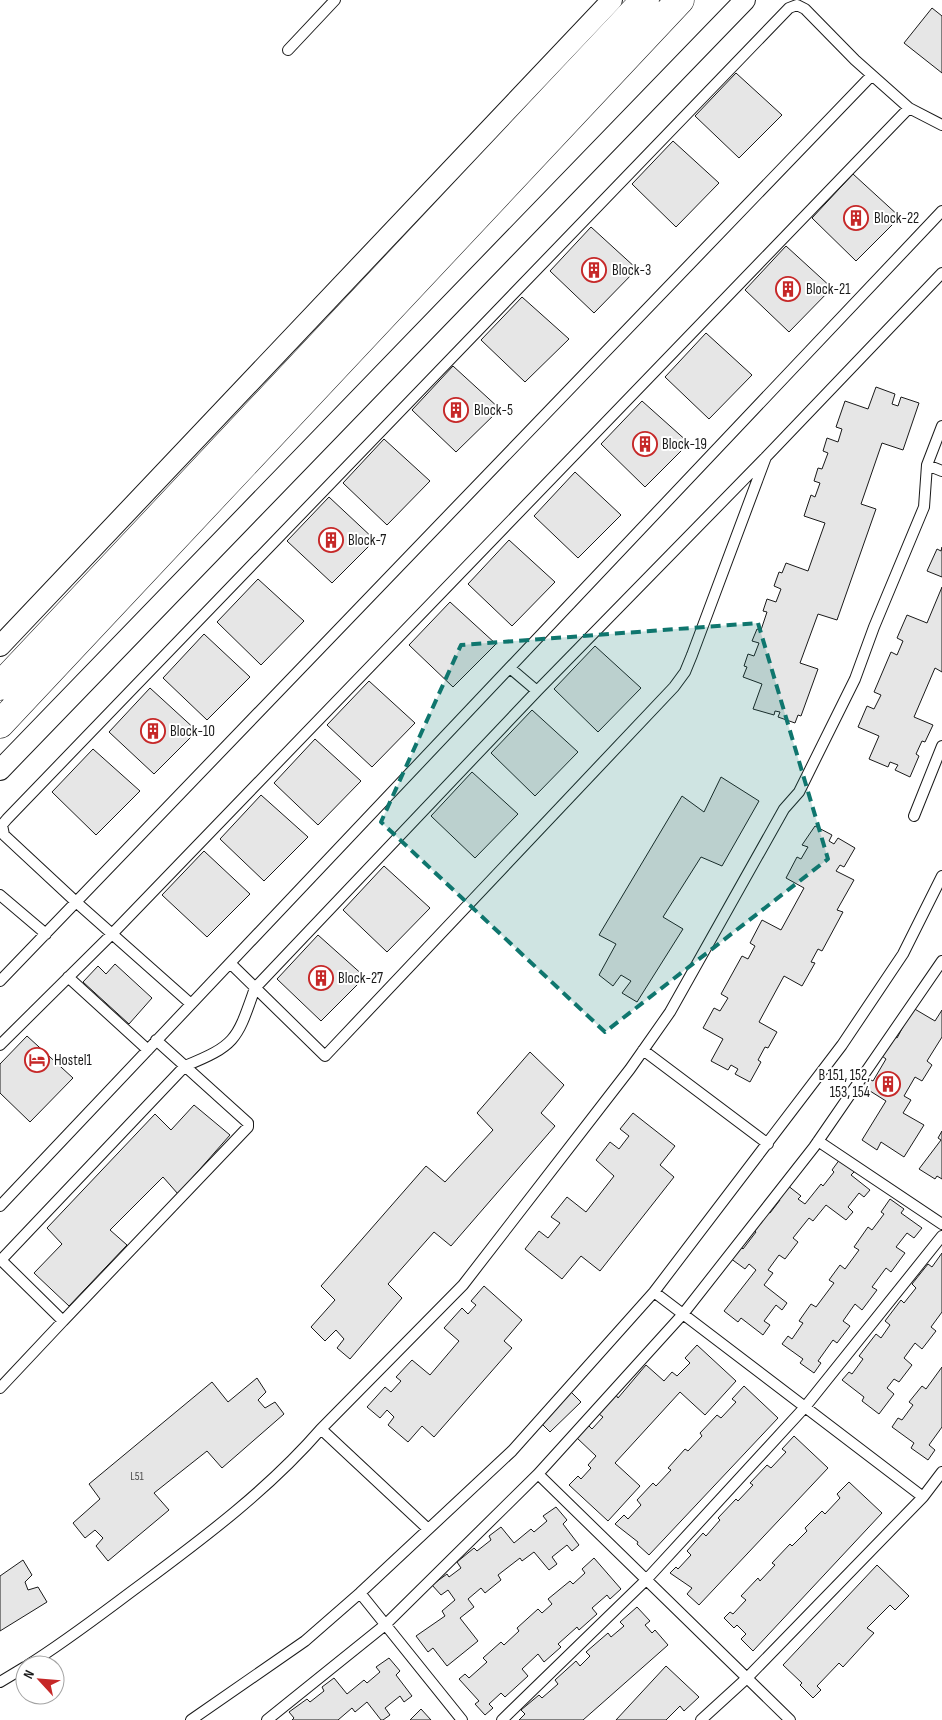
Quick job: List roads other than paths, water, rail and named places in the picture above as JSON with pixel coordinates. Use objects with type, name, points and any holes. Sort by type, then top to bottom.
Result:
[{"type":"main road","points":[[0,686],[645,0]]},
{"type":"main road","points":[[0,724],[680,0]]},
{"type":"street","points":[[0,646],[612,0]]},
{"type":"street","points":[[0,770],[745,0]]},
{"type":"lane","points":[[288,50],[335,0]]},
{"type":"lane","points":[[191,1004],[4,835],[2,825],[7,819],[789,8],[797,5],[805,10],[909,108],[942,125]]},
{"type":"lane","points":[[0,981],[872,75]]},
{"type":"lane","points":[[0,1045],[112,934],[909,108]]},
{"type":"lane","points":[[0,1206],[942,211]]},
{"type":"lane","points":[[63,1321],[0,1260],[185,1066],[215,1054],[232,1042],[242,1023],[255,988],[537,691],[766,457],[942,273]]},
{"type":"lane","points":[[44,1655],[207,1536],[300,1454],[321,1429],[463,1285],[643,1050],[670,1012],[784,809],[799,792],[851,688],[924,507],[927,465],[942,426]]},
{"type":"lane","points":[[230,963],[325,1056],[674,687],[685,672],[692,655],[766,457]]},
{"type":"lane","points":[[927,465],[942,471]]},
{"type":"lane","points":[[510,668],[537,691]]},
{"type":"lane","points":[[914,816],[942,746]]},
{"type":"lane","points":[[191,1720],[305,1640],[360,1593],[512,1451],[654,1292],[842,1045],[903,954],[942,876]]},
{"type":"lane","points":[[0,895],[46,934]]},
{"type":"lane","points":[[932,896],[942,902]]},
{"type":"lane","points":[[267,1720],[385,1624],[538,1474],[683,1314],[818,1141],[942,961]]},
{"type":"lane","points":[[68,978],[148,1050]]},
{"type":"lane","points":[[0,1388],[248,1127],[248,1123],[156,1040]]},
{"type":"lane","points":[[643,1050],[768,1144]]},
{"type":"lane","points":[[818,1141],[942,1224]]},
{"type":"lane","points":[[502,1720],[646,1580],[805,1407],[942,1236]]},
{"type":"lane","points":[[654,1292],[923,1497]]},
{"type":"lane","points":[[321,1429],[428,1529]]},
{"type":"lane","points":[[701,1720],[747,1678],[923,1497],[942,1472]]},
{"type":"lane","points":[[538,1474],[790,1720]]},
{"type":"lane","points":[[360,1593],[462,1720]]},
{"type":"lane","points":[[0,1682],[15,1673]]},
{"type":"place","name":"Block-22","points":[[856,218]]},
{"type":"place","name":"Block-3","points":[[594,270]]},
{"type":"place","name":"Block-21","points":[[788,289]]},
{"type":"place","name":"Block-5","points":[[456,410]]},
{"type":"place","name":"Block-19","points":[[645,444]]},
{"type":"place","name":"Block-7","points":[[331,540]]},
{"type":"place","name":"Block-10","points":[[153,731]]},
{"type":"place","name":"Block-27","points":[[321,978]]},
{"type":"place","name":"Hostel1","points":[[37,1060]]},
{"type":"place","name":"B 151, 152, 153, 154","points":[[888,1084]]}]
